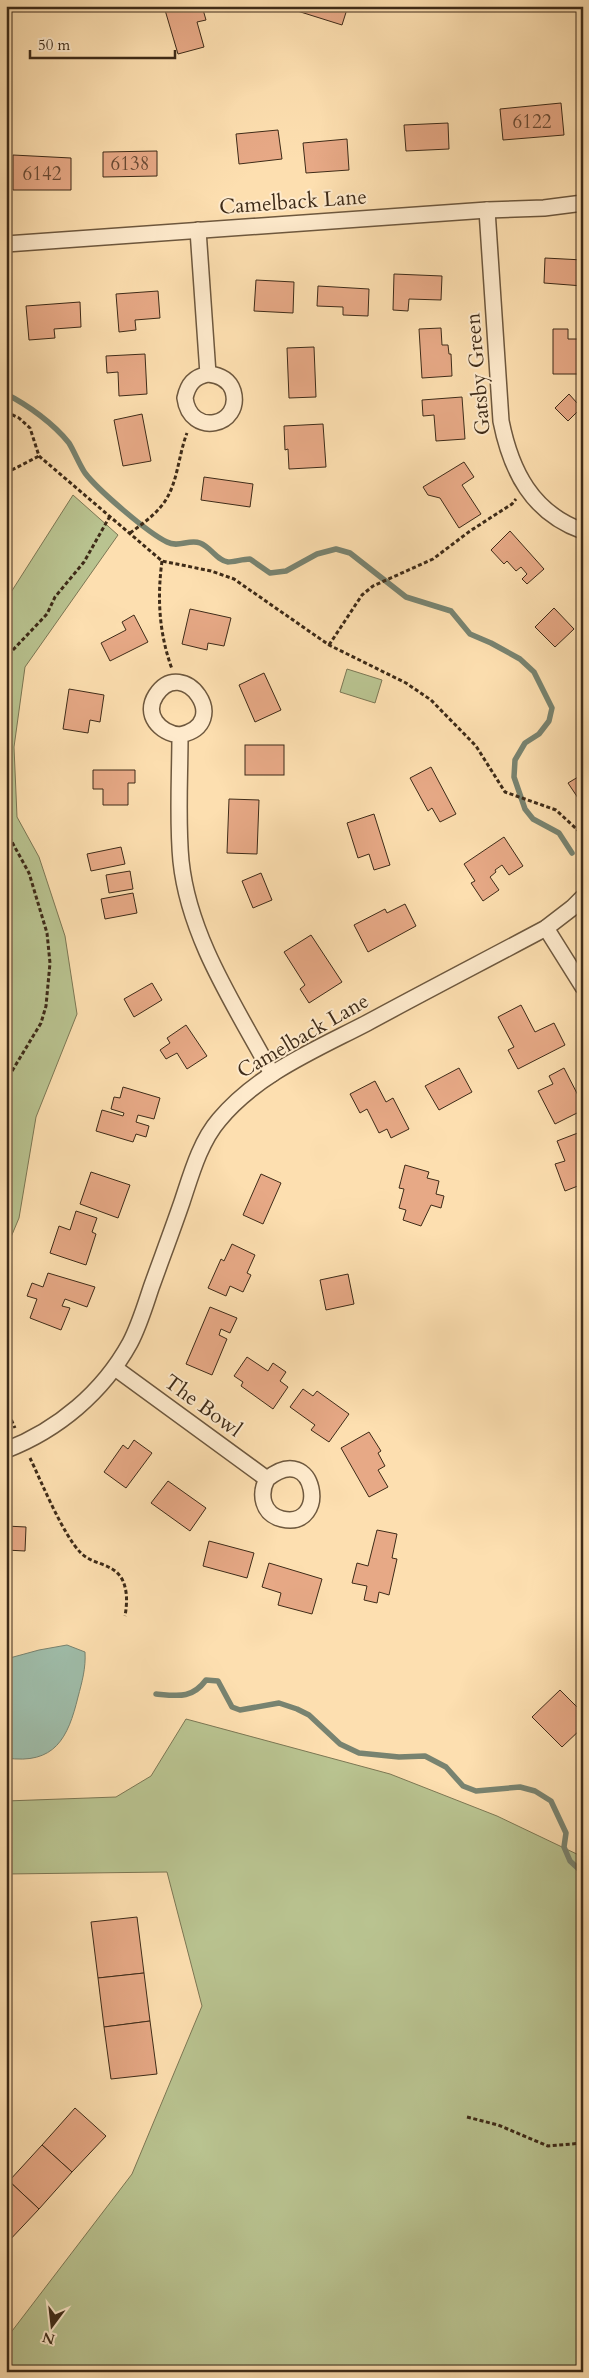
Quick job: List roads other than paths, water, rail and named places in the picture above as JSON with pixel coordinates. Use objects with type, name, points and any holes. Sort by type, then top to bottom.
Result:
[{"type":"street","name":"Camelback Lane","points":[[6,244],[487,210],[544,208],[583,203]]},
{"type":"street","name":"Gatsby Green","points":[[487,210],[501,421],[506,449],[525,486],[551,516],[567,526],[583,531]]},
{"type":"street","points":[[198,230],[208,374]]},
{"type":"street","points":[[208,374],[217,375],[228,382],[234,398],[233,408],[229,414],[216,423],[202,423],[190,414],[186,406],[186,390],[191,382],[199,376],[208,374]]},
{"type":"street","points":[[178,683],[186,684],[199,694],[203,701],[204,712],[200,723],[192,731],[180,735],[170,734],[162,730],[153,718],[152,707],[160,690],[167,685],[178,683]]},
{"type":"street","points":[[180,735],[181,862],[195,924],[212,961],[272,1074]]},
{"type":"street","name":"Camelback Lane","points":[[6,1450],[22,1444],[58,1423],[84,1401],[114,1368],[130,1342],[143,1310],[193,1171],[207,1139],[218,1121],[247,1090],[272,1074],[546,928],[583,897]]},
{"type":"street","points":[[546,928],[583,987]]},
{"type":"street","name":"The Bowl","points":[[114,1368],[267,1478]]},
{"type":"waterway","points":[[6,394],[32,409],[56,429],[69,443],[83,470],[91,480],[136,521],[167,542],[171,544],[200,543],[224,561],[250,559],[270,573],[286,571],[317,554],[336,549],[350,553],[406,597],[451,611],[470,634],[520,659],[534,672],[552,708],[549,721],[539,734],[525,743],[515,760],[514,777],[525,809],[533,819],[559,833],[572,853]]},
{"type":"waterway","points":[[156,1694],[184,1695],[201,1686],[206,1680],[218,1681],[232,1707],[240,1710],[279,1703],[297,1709],[309,1715],[340,1744],[359,1753],[399,1757],[425,1756],[446,1767],[463,1786],[476,1791],[520,1787],[535,1791],[551,1801],[566,1833],[564,1847],[570,1861],[583,1873]]}]
